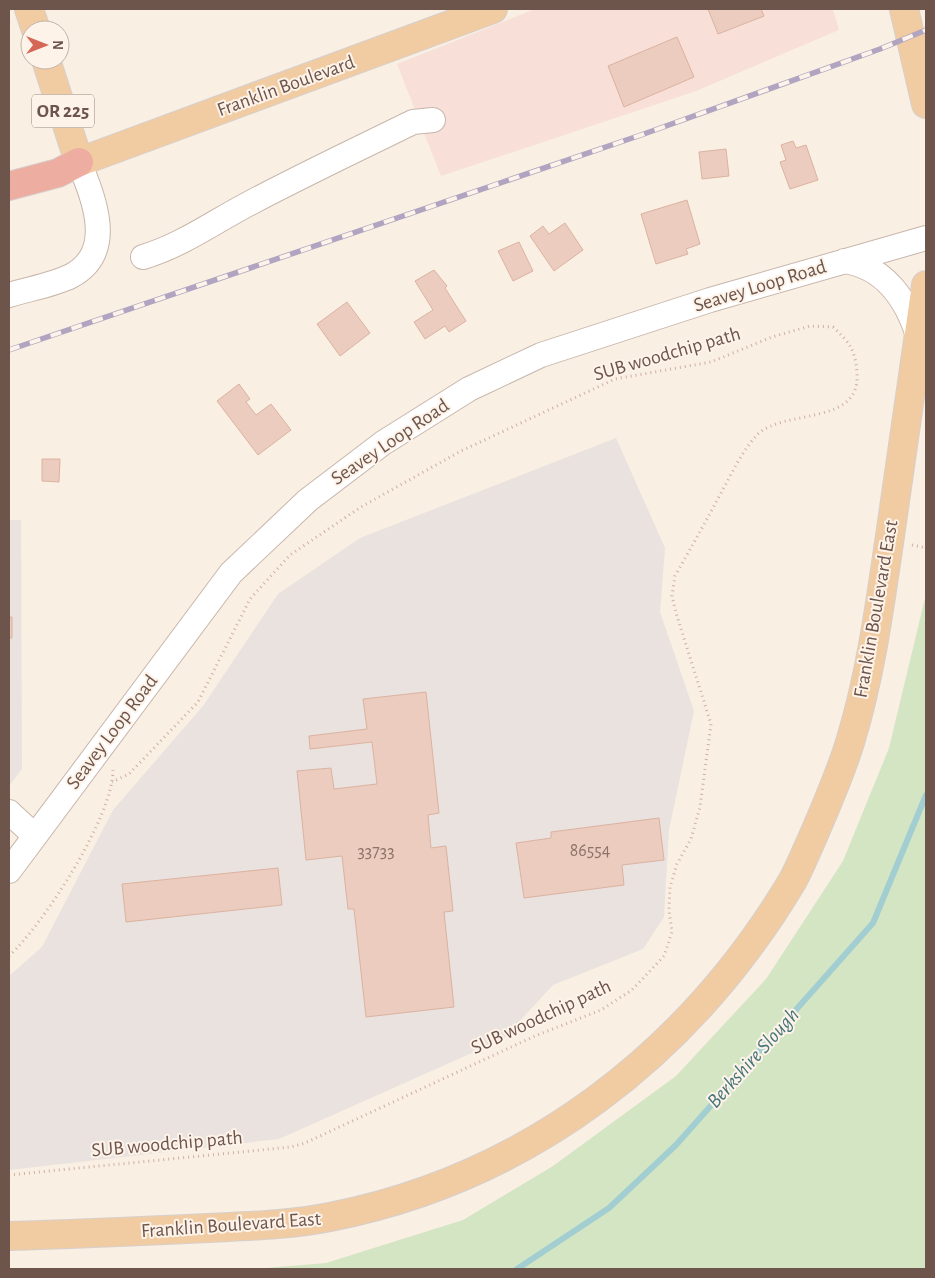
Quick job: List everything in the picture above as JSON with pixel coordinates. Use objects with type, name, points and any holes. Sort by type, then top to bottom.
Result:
[{"type":"highway","points":[[9,186],[58,173],[79,162]]},
{"type":"main road","name":"Franklin Boulevard","points":[[79,162],[493,9]]},
{"type":"main road","points":[[904,9],[926,104]]},
{"type":"main road","name":"OR 225","points":[[49,70],[79,162]]},
{"type":"main road","name":"Franklin Boulevard East","points":[[9,1236],[272,1225],[327,1218],[389,1204],[443,1185],[514,1152],[570,1119],[640,1067],[700,1008],[747,948],[794,878],[828,802],[848,747],[874,643],[926,285]]},
{"type":"street","points":[[143,257],[163,251],[194,236],[250,203],[413,122],[433,120]]},
{"type":"street","points":[[9,295],[72,276],[93,257],[99,226],[90,191],[79,162]]},
{"type":"street","name":"Seavey Loop Road","points":[[9,871],[231,574],[308,500],[383,443],[469,389],[541,355],[710,300],[926,238]]},
{"type":"street","points":[[844,261],[856,263],[879,274],[897,291],[919,340]]},
{"type":"street","points":[[9,812],[34,836]]},
{"type":"path","name":"SUB woodchip path","points":[[9,956],[24,942],[53,903],[101,817],[112,782],[129,774],[198,702],[250,599],[290,555],[361,507],[461,451],[615,379],[711,362],[772,337],[810,326],[833,327],[850,343],[856,358],[858,378],[851,398],[837,408],[769,426],[758,434],[739,459],[676,576],[672,596],[676,613],[711,724],[700,807],[691,839],[677,864],[670,887],[669,910],[672,932],[664,956],[632,990],[601,1010],[536,1036],[313,1139],[290,1147],[9,1175]]},
{"type":"shaded area","points":[[535,9],[833,9],[839,30],[696,91],[441,176],[397,64]]},
{"type":"shaded area","points":[[616,438],[665,548],[660,612],[694,711],[669,830],[664,917],[643,949],[553,985],[503,1039],[279,1139],[9,1170],[9,976],[42,947],[113,810],[203,706],[278,594],[360,538]]},
{"type":"shaded area","points":[[9,520],[21,520],[22,769],[9,786]]},
{"type":"green space","points":[[926,594],[926,1269],[253,1269],[326,1263],[463,1220],[553,1166],[676,1076],[766,979],[843,861],[889,748]]},
{"type":"building","points":[[708,9],[761,9],[764,16],[718,34]]},
{"type":"building","points":[[677,37],[694,77],[624,107],[608,66]]},
{"type":"building","points":[[793,141],[796,148],[806,145],[818,180],[790,189],[780,162],[786,160],[781,145]]},
{"type":"building","points":[[726,149],[729,176],[702,179],[699,152]]},
{"type":"building","points":[[687,200],[700,244],[686,249],[688,254],[656,264],[641,214]]},
{"type":"building","points":[[565,223],[583,250],[554,271],[530,236],[543,226],[549,234]]},
{"type":"building","points":[[519,242],[533,271],[513,281],[498,251]]},
{"type":"building","points":[[434,270],[447,286],[445,288],[466,321],[449,332],[445,326],[425,339],[414,322],[433,310],[415,281]]},
{"type":"building","points":[[347,302],[370,333],[340,356],[317,324]]},
{"type":"building","points":[[239,384],[250,399],[246,402],[256,415],[271,404],[291,430],[258,455],[217,401]]},
{"type":"building","points":[[42,459],[60,459],[59,482],[42,481]]},
{"type":"building","points":[[9,617],[12,617],[12,638],[9,638]]},
{"type":"building","points":[[426,692],[439,813],[428,815],[431,848],[446,846],[453,911],[444,912],[454,1007],[366,1017],[354,909],[348,909],[342,856],[306,860],[297,771],[331,768],[334,789],[377,784],[372,742],[310,749],[309,736],[367,729],[363,699]]},
{"type":"building","points":[[659,818],[664,860],[622,865],[624,885],[524,898],[516,843],[551,838],[551,832]]},
{"type":"building","points":[[278,868],[282,905],[126,922],[122,884]]},
{"type":"waterway","name":"Berkshire Slough","points":[[517,1269],[609,1208],[676,1145],[873,923],[926,795]]},
{"type":"railway","points":[[9,350],[641,135],[880,49],[926,30]]}]
